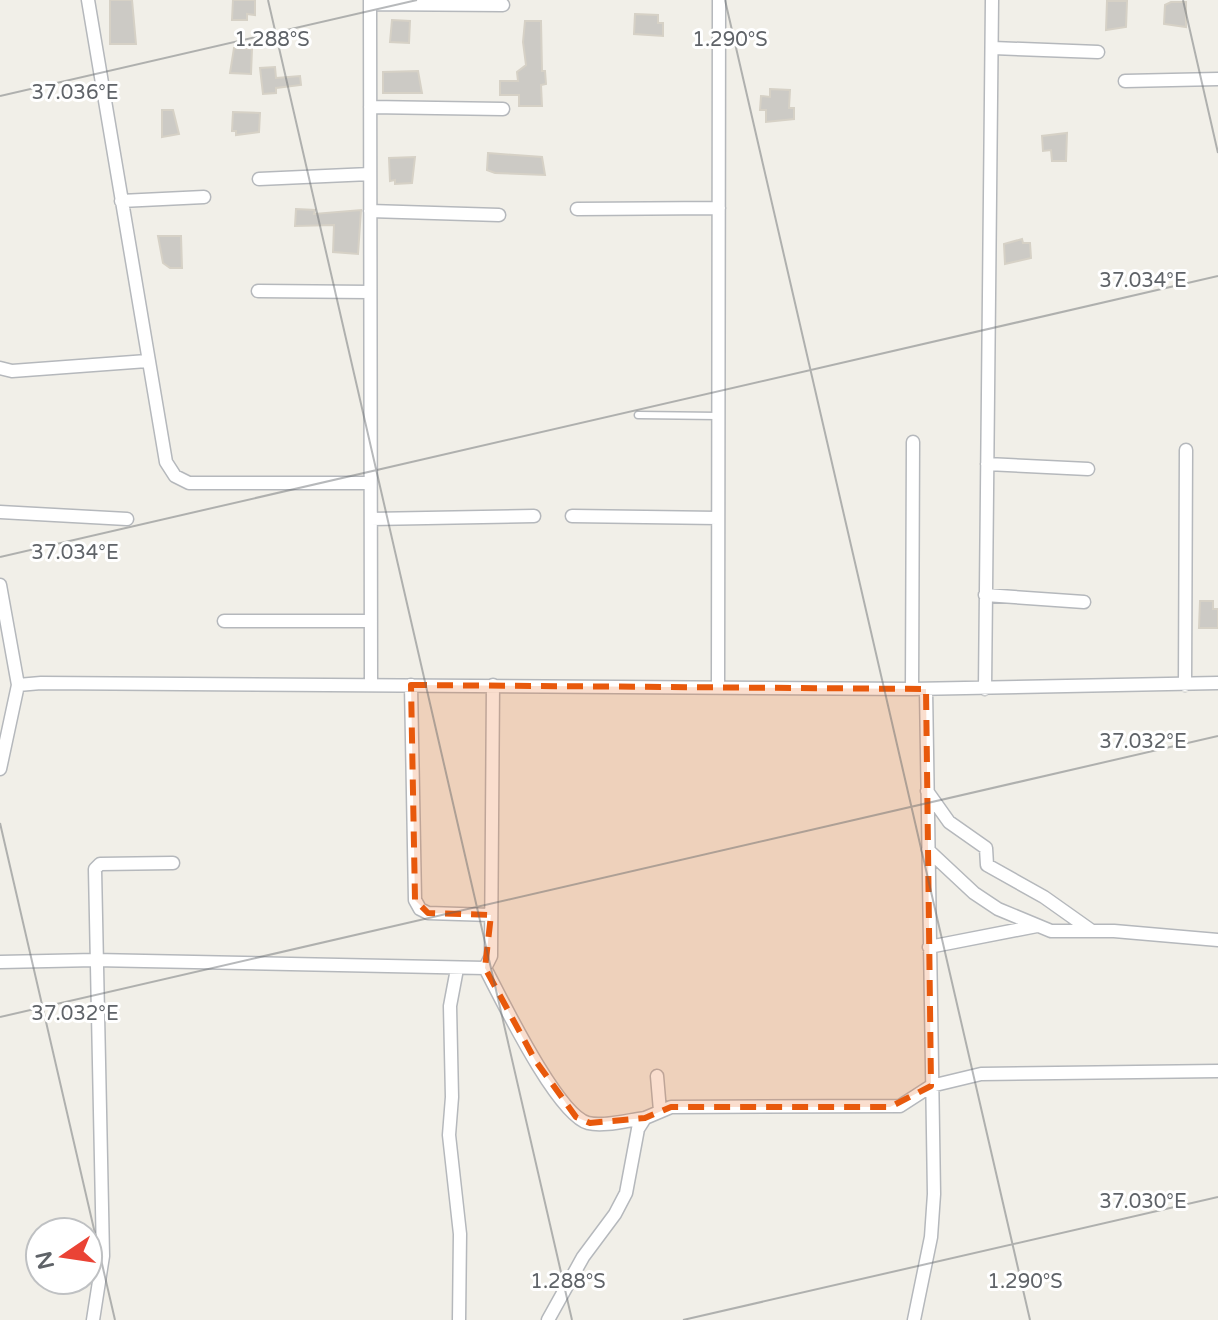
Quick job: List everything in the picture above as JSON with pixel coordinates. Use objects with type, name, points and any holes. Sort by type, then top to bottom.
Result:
[{"type":"street","points":[[88,0],[166,462],[175,476],[189,483],[370,483]]},
{"type":"street","points":[[718,687],[719,0]]},
{"type":"street","points":[[985,689],[992,0]]},
{"type":"street","points":[[371,684],[370,2],[503,5]]},
{"type":"street","points":[[993,48],[1098,52]]},
{"type":"street","points":[[1125,81],[1218,79]]},
{"type":"street","points":[[370,107],[503,109]]},
{"type":"street","points":[[259,179],[370,174]]},
{"type":"street","points":[[121,201],[204,197]]},
{"type":"street","points":[[577,209],[719,208]]},
{"type":"street","points":[[370,211],[499,215]]},
{"type":"street","points":[[258,291],[370,292]]},
{"type":"street","points":[[0,368],[12,371],[147,361]]},
{"type":"street","points":[[913,442],[919,689],[927,791],[934,1194],[931,1237],[914,1320]]},
{"type":"street","points":[[1185,685],[1186,450]]},
{"type":"street","points":[[987,464],[1088,469]]},
{"type":"street","points":[[0,512],[127,519]]},
{"type":"street","points":[[371,519],[534,516]]},
{"type":"street","points":[[572,516],[718,518]]},
{"type":"street","points":[[0,585],[18,685],[0,769]]},
{"type":"street","points":[[985,595],[1084,602]]},
{"type":"street","points":[[224,621],[371,621]]},
{"type":"street","points":[[18,685],[371,684],[985,689],[1218,683]]},
{"type":"street","points":[[411,685],[415,900],[428,913],[491,915]]},
{"type":"street","points":[[485,968],[491,956],[493,685]]},
{"type":"street","points":[[927,791],[949,822],[986,848],[987,865],[1044,897],[1092,931]]},
{"type":"street","points":[[928,850],[974,893],[998,909],[1051,931],[1218,940]]},
{"type":"street","points":[[93,1320],[103,1256],[95,869],[100,864],[173,863]]},
{"type":"street","points":[[929,947],[1037,926]]},
{"type":"street","points":[[0,962],[389,963],[457,969],[485,968]]},
{"type":"street","points":[[485,968],[535,1060],[576,1117],[590,1123],[645,1118],[671,1107],[900,1106],[931,1086],[981,1074],[1218,1071]]},
{"type":"street","points":[[457,969],[450,1006],[452,1097],[449,1135],[460,1234],[459,1320]]},
{"type":"street","points":[[657,1076],[660,1111]]},
{"type":"street","points":[[548,1320],[583,1257],[615,1214],[626,1193],[638,1129],[645,1118]]},
{"type":"lane","points":[[638,415],[718,416]]},
{"type":"highlighted area","points":[[411,685],[926,689],[931,1086],[890,1107],[671,1107],[645,1118],[590,1123],[576,1117],[535,1060],[485,968],[491,915],[428,913],[415,900]]},
{"type":"building","points":[[110,0],[132,0],[136,44],[110,44]]},
{"type":"building","points":[[233,0],[255,0],[255,15],[247,14],[247,20],[232,20]]},
{"type":"building","points":[[1107,1],[1127,1],[1126,27],[1106,30]]},
{"type":"building","points":[[1186,2],[1186,27],[1164,24],[1165,5]]},
{"type":"building","points":[[635,14],[658,15],[658,23],[663,23],[663,36],[634,34]]},
{"type":"building","points":[[392,20],[410,21],[409,43],[390,42]]},
{"type":"building","points":[[525,21],[541,21],[542,71],[545,71],[546,84],[541,85],[542,106],[519,106],[519,95],[500,95],[500,81],[518,81],[517,72],[526,65],[523,42]]},
{"type":"building","points":[[234,48],[252,49],[251,74],[230,73]]},
{"type":"building","points":[[275,67],[276,78],[300,76],[301,85],[276,88],[276,93],[263,94],[260,68]]},
{"type":"building","points":[[418,71],[422,93],[383,93],[383,72]]},
{"type":"building","points":[[770,89],[790,90],[789,108],[794,108],[794,119],[766,122],[766,110],[760,110],[761,96],[770,97]]},
{"type":"building","points":[[162,110],[173,110],[179,134],[162,137]]},
{"type":"building","points":[[233,112],[260,113],[259,132],[236,135],[236,131],[232,131]]},
{"type":"building","points":[[1067,133],[1066,161],[1052,161],[1051,150],[1043,151],[1042,136]]},
{"type":"building","points":[[488,153],[542,157],[545,175],[487,170]]},
{"type":"building","points":[[415,157],[412,183],[395,184],[395,180],[390,181],[389,158]]},
{"type":"building","points":[[296,209],[315,210],[314,214],[361,210],[358,254],[333,252],[334,225],[295,226]]},
{"type":"building","points":[[158,236],[181,236],[182,268],[170,268],[163,263]]},
{"type":"building","points":[[1022,239],[1023,243],[1030,243],[1031,258],[1005,264],[1004,244]]},
{"type":"building","points":[[1200,601],[1213,601],[1213,609],[1218,609],[1218,628],[1199,628]]}]
